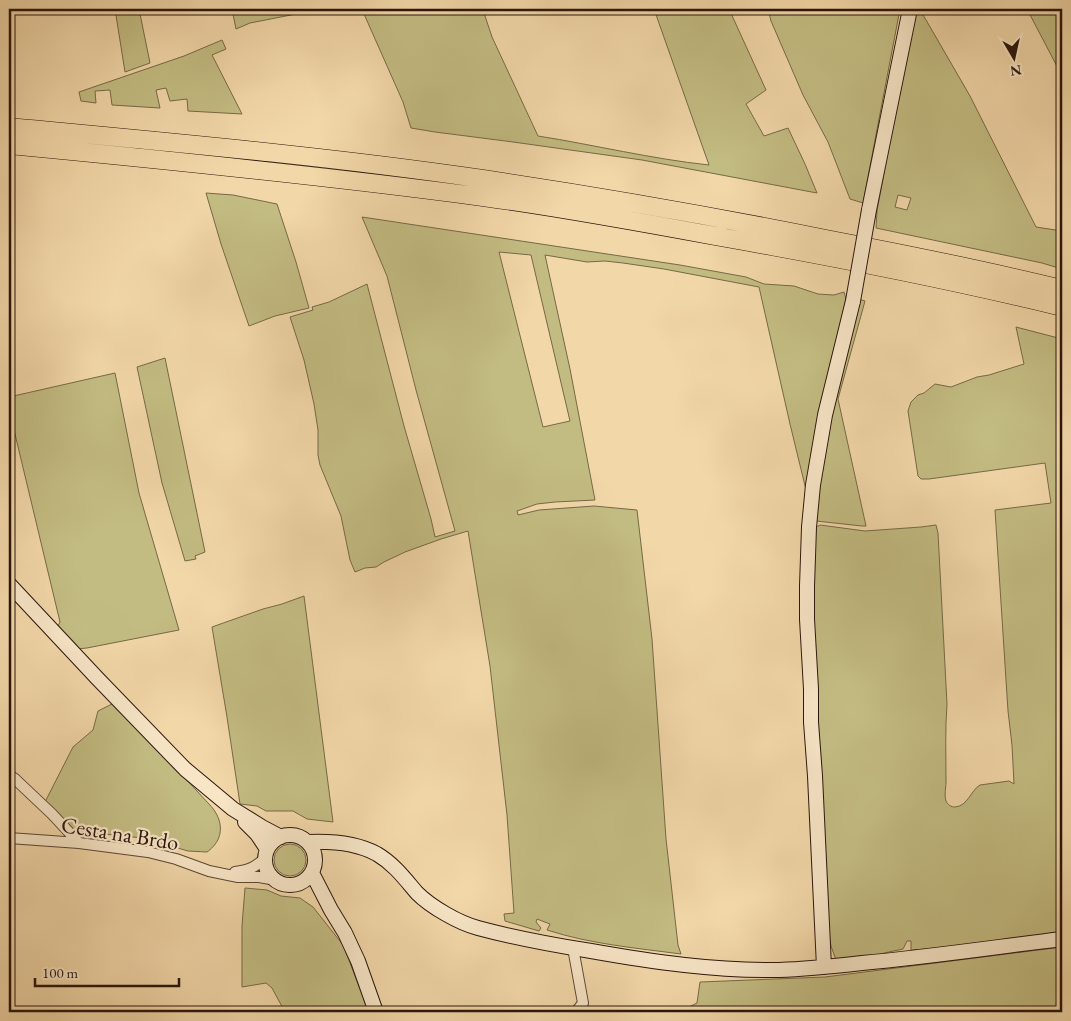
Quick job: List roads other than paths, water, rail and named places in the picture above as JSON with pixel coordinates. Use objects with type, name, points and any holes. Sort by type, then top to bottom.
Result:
[{"type":"highway","points":[[9,127],[298,156],[482,179],[765,227],[920,257],[1062,289]]},
{"type":"highway","points":[[9,145],[296,174],[483,197],[615,217],[848,260],[1062,307]]},
{"type":"street","points":[[824,967],[807,619],[809,527],[813,485],[825,415],[853,300],[869,210],[910,9]]},
{"type":"street","points":[[9,584],[185,769],[233,809],[257,834],[266,854],[266,868],[270,875],[283,884],[300,883],[312,874],[315,866],[314,849],[300,837],[281,836],[273,842],[266,854],[256,866],[246,871],[224,874]]},
{"type":"street","points":[[9,775],[52,814],[79,843]]},
{"type":"street","points":[[233,809],[281,836]]},
{"type":"street","name":"Cesta na Brdo","points":[[9,838],[79,843],[148,852],[176,859],[209,871],[238,877],[259,877],[276,880]]},
{"type":"street","points":[[308,842],[330,842],[353,846],[379,855],[431,905],[476,928],[632,958],[729,969],[779,970],[889,960],[1062,939]]},
{"type":"street","points":[[315,858],[330,851],[353,846]]},
{"type":"street","points":[[312,874],[352,947],[376,1012]]},
{"type":"street","points":[[300,883],[331,910]]},
{"type":"street","points":[[573,948],[582,1003],[576,1012]]}]
